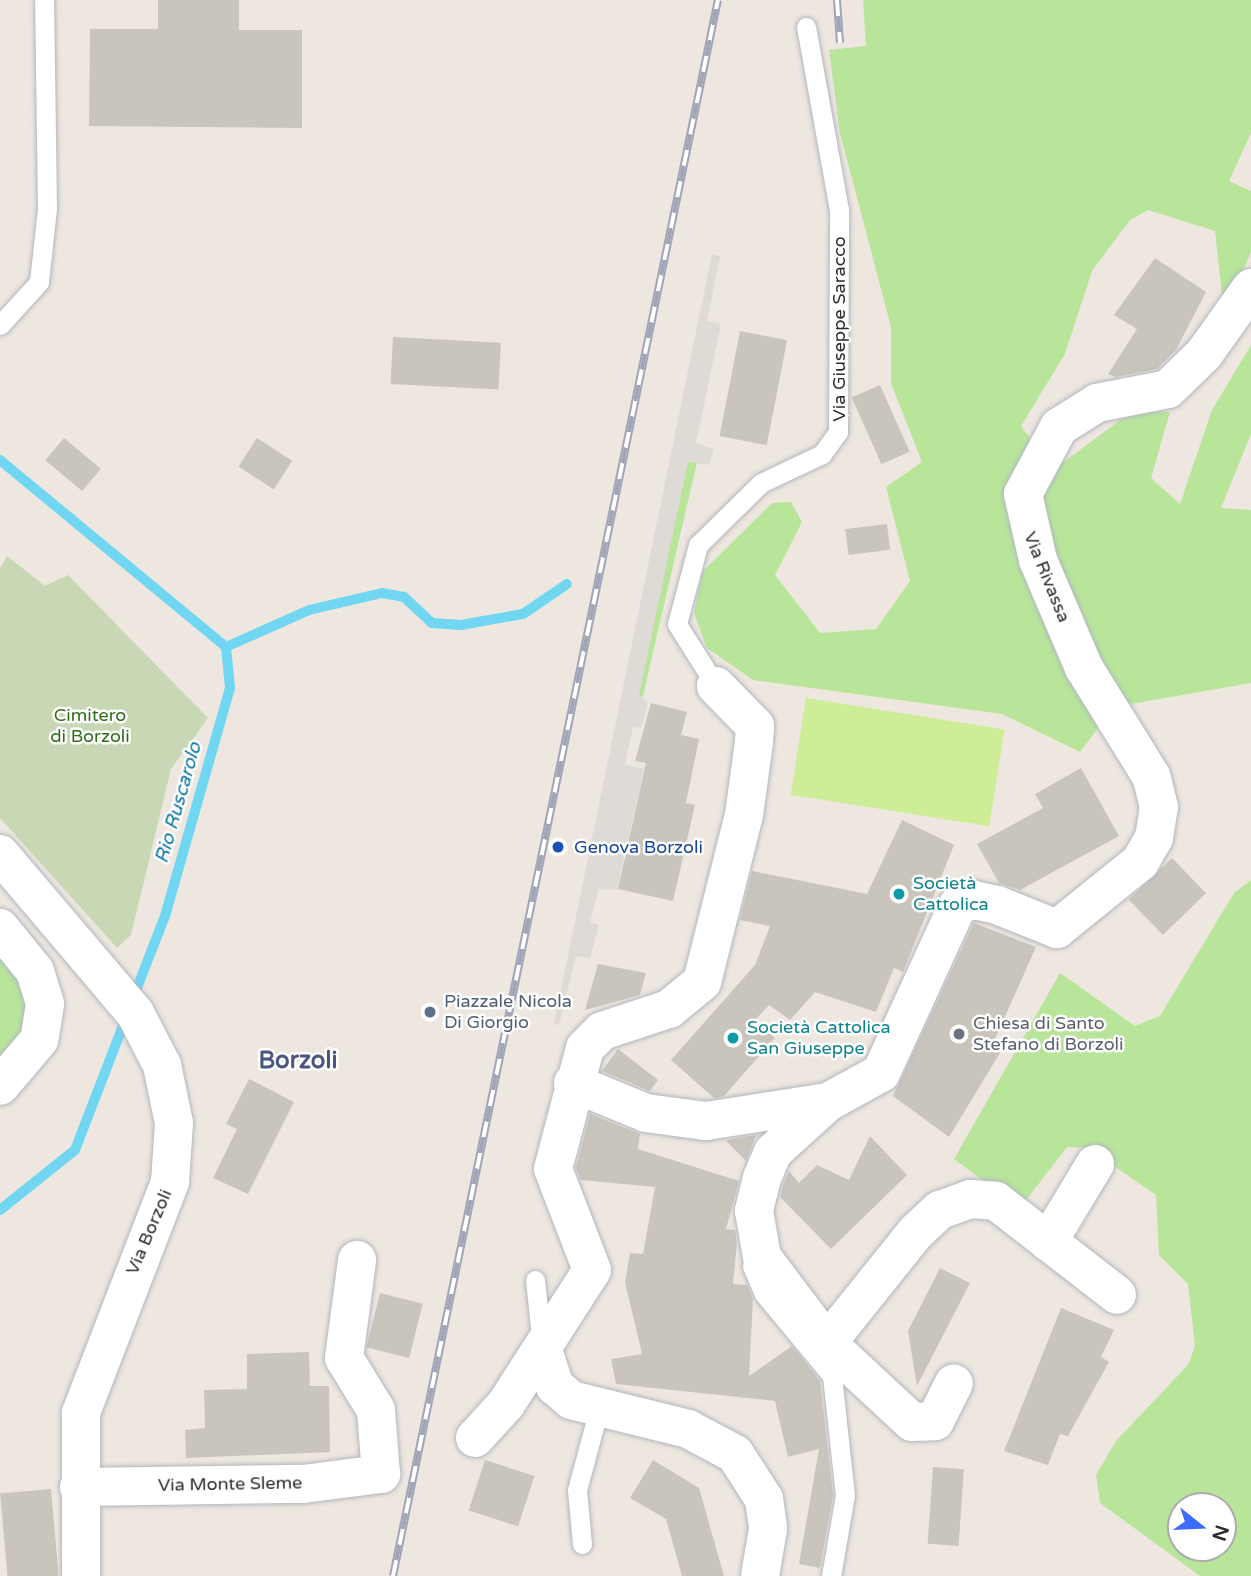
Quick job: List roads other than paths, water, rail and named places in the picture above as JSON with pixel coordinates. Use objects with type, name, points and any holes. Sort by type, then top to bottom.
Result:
[{"type":"street","name":"Via Rivassa","points":[[828,1102],[881,1073],[958,905],[974,900],[997,905],[1057,929],[1140,862],[1154,838],[1159,807],[1151,776],[1084,668],[1026,525],[1023,494],[1059,427],[1097,403],[1168,389],[1204,354],[1251,288]]},
{"type":"street","name":"Via Giuseppe Saracco","points":[[573,1083],[592,1039],[669,1009],[702,982],[744,815],[755,726],[716,686]]},
{"type":"street","name":"Via Borzoli","points":[[0,854],[125,1002],[167,1088],[174,1123],[170,1182],[81,1413],[81,1576]]},
{"type":"street","points":[[0,928],[35,971],[45,1004],[39,1040],[0,1086]]},
{"type":"street","points":[[475,1438],[543,1350],[592,1270],[553,1169],[573,1083],[646,1113],[706,1121],[828,1102]]},
{"type":"street","points":[[828,1102],[774,1153],[754,1211],[762,1257],[827,1343],[919,1425],[934,1422],[954,1383]]},
{"type":"street","points":[[1048,1242],[1095,1164]]},
{"type":"street","points":[[827,1343],[899,1251],[957,1201],[996,1201],[1117,1295]]},
{"type":"street","name":"Via Monte Sleme","points":[[79,1487],[303,1484],[381,1474],[376,1410],[344,1358],[357,1260]]},
{"type":"street","points":[[543,1350],[560,1393],[598,1412],[688,1429],[735,1454],[764,1499],[768,1529],[760,1576]]},
{"type":"lane","points":[[0,326],[38,282],[47,208],[44,0]]},
{"type":"lane","name":"Via Giuseppe Saracco","points":[[716,686],[677,624],[698,545],[761,483],[822,454],[838,432],[839,210],[806,27]]},
{"type":"lane","points":[[774,1153],[749,1191],[744,1247],[764,1294],[832,1376],[845,1495],[831,1576]]},
{"type":"lane","points":[[535,1280],[543,1350]]},
{"type":"lane","points":[[582,1544],[577,1489],[598,1412]]},
{"type":"waterway","name":"Rio Ruscarolo","points":[[0,460],[226,647],[230,688],[165,916],[133,998]]},
{"type":"waterway","points":[[226,647],[309,610],[382,593],[404,597],[432,623],[461,625],[523,614],[567,584]]},
{"type":"waterway","name":"Rio Ruscarolo","points":[[0,1210],[75,1150],[126,1018]]},
{"type":"railway","points":[[393,1576],[718,0]]},
{"type":"railway","points":[[837,0],[840,43]]},
{"type":"place","name":"Genova Borzoli","points":[[558,847]]},
{"type":"place","name":"Società Cattolica","points":[[899,894]]},
{"type":"place","name":"Piazzale Nicola Di Giorgio","points":[[430,1012]]},
{"type":"place","name":"Chiesa di Santo Stefano di Borzoli","points":[[959,1034]]},
{"type":"place","name":"Società Cattolica San Giuseppe","points":[[733,1038]]},
{"type":"district","name":"Borzoli","points":[[298,1061]]},
{"type":"park label","name":"Cimitero di Borzoli","points":[[90,726]]}]
